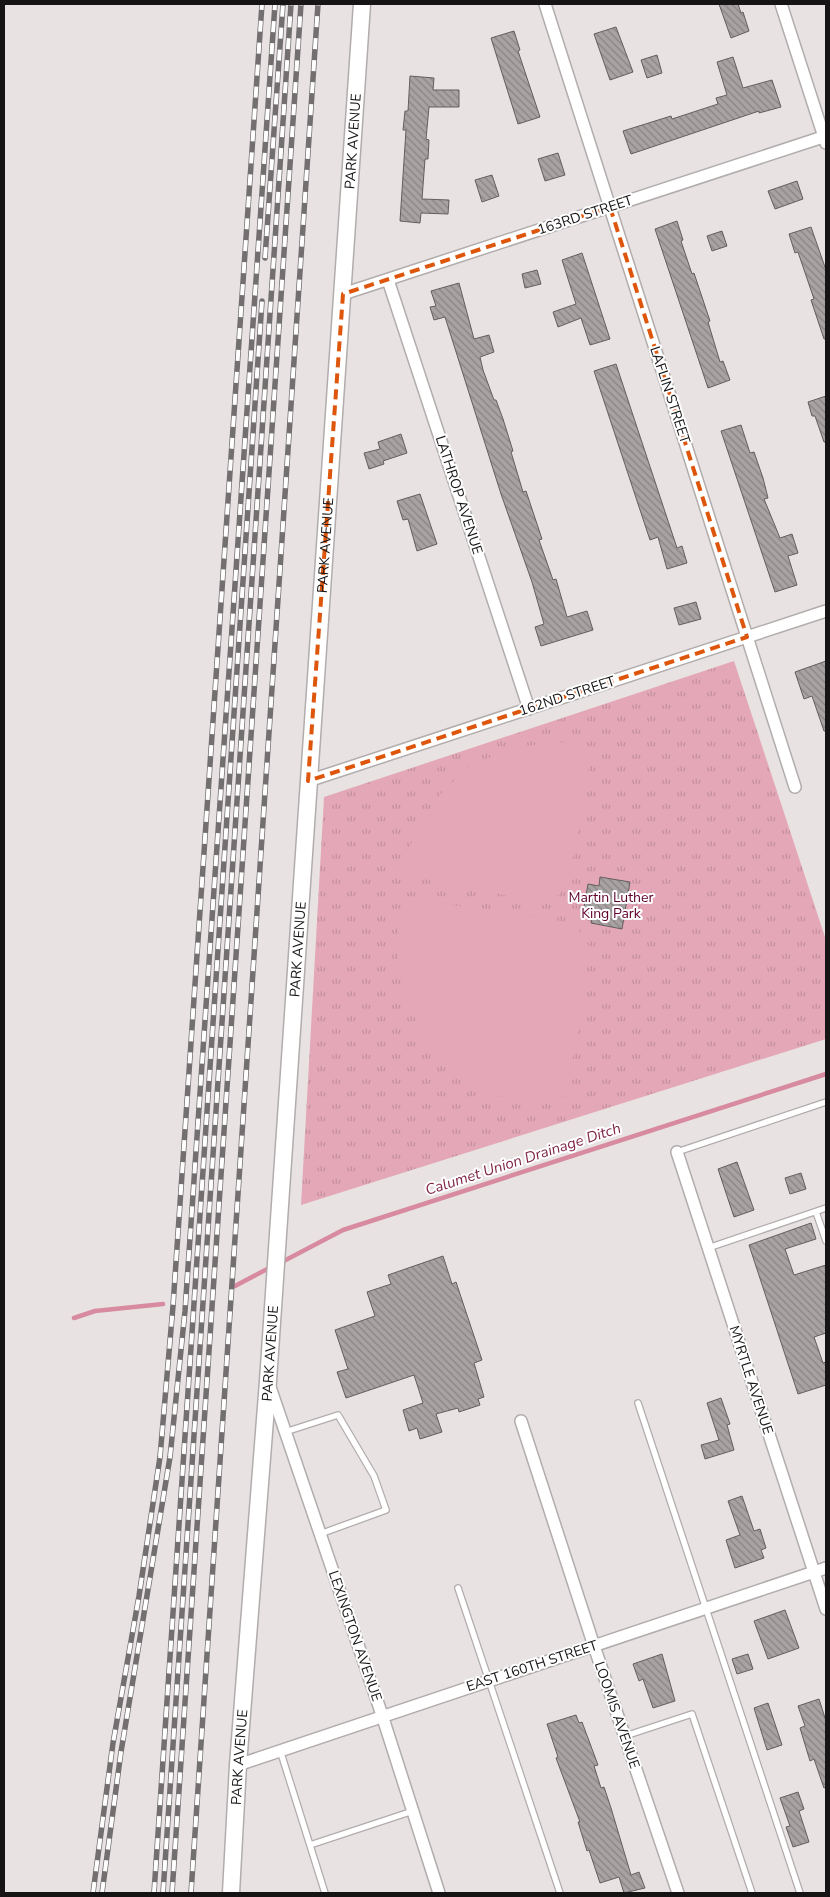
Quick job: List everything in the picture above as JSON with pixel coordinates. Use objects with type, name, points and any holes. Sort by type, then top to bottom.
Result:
[{"type":"street","name":"PARK AVENUE","points":[[231,1893],[238,1765],[268,1381],[362,4]]},
{"type":"street","name":"LAFLIN STREET","points":[[545,4],[795,787]]},
{"type":"street","points":[[781,4],[826,138]]},
{"type":"street","name":"163RD STREET","points":[[342,294],[826,138]]},
{"type":"street","name":"LATHROP AVENUE","points":[[388,280],[529,709]]},
{"type":"street","name":"162ND STREET","points":[[308,781],[826,611]]},
{"type":"street","name":"MYRTLE AVENUE","points":[[676,1152],[826,1609]]},
{"type":"street","name":"LEXINGTON AVENUE","points":[[268,1381],[382,1716],[439,1893]]},
{"type":"street","name":"LOOMIS AVENUE","points":[[521,1422],[594,1646],[678,1893]]},
{"type":"street","name":"EAST 160TH STREET","points":[[238,1765],[826,1568]]},
{"type":"lane","points":[[676,1152],[826,1102]]},
{"type":"lane","points":[[708,1248],[826,1208]]},
{"type":"lane","points":[[816,1212],[826,1241]]},
{"type":"lane","points":[[638,1402],[800,1893]]},
{"type":"lane","points":[[285,1432],[338,1415],[374,1476],[386,1510],[320,1534]]},
{"type":"lane","points":[[458,1588],[560,1893]]},
{"type":"lane","points":[[625,1736],[692,1714],[752,1893]]},
{"type":"lane","points":[[280,1750],[324,1893]]},
{"type":"lane","points":[[310,1845],[413,1811]]},
{"type":"highlighted area","points":[[610,207],[747,637],[308,781],[343,294]]},
{"type":"green space","name":"Martin Luther King Park","points":[[734,661],[826,940],[826,1039],[301,1205],[324,797]]},
{"type":"green space","points":[[558,742],[592,747],[575,851],[563,888],[557,897],[538,902],[399,874],[419,823],[443,791],[472,764],[517,747]]},
{"type":"green space","points":[[404,898],[574,923],[590,948],[567,1096],[528,1098],[485,1095],[444,1066],[420,1031],[403,982],[396,947]]},
{"type":"building","points":[[719,4],[738,4],[741,13],[743,12],[749,31],[731,38]]},
{"type":"building","points":[[616,27],[633,72],[610,80],[594,34]]},
{"type":"building","points":[[514,31],[520,50],[518,51],[540,117],[518,124],[491,38]]},
{"type":"building","points":[[657,55],[662,73],[647,78],[641,60]]},
{"type":"building","points":[[733,57],[743,88],[772,80],[781,107],[759,113],[759,111],[631,154],[623,131],[671,116],[672,119],[718,104],[716,98],[727,95],[717,62]]},
{"type":"building","points":[[410,76],[434,78],[433,90],[459,90],[459,107],[429,107],[426,139],[429,140],[428,159],[425,159],[422,199],[449,200],[448,214],[421,213],[420,223],[400,221],[406,130],[403,130],[405,111],[408,111]]},
{"type":"building","points":[[558,153],[565,175],[545,181],[538,159]]},
{"type":"building","points":[[492,175],[499,196],[482,202],[475,180]]},
{"type":"building","points":[[797,181],[803,199],[775,209],[768,191]]},
{"type":"building","points":[[677,221],[683,240],[681,241],[710,321],[708,322],[720,362],[723,361],[730,380],[708,388],[655,229]]},
{"type":"building","points":[[811,227],[826,270],[826,339],[824,339],[811,300],[814,299],[798,252],[795,253],[789,234]]},
{"type":"building","points":[[722,231],[727,246],[712,251],[707,236]]},
{"type":"building","points":[[582,253],[610,339],[590,345],[581,318],[558,327],[553,312],[576,304],[562,260]]},
{"type":"building","points":[[537,270],[541,284],[525,288],[522,274]]},
{"type":"building","points":[[459,283],[474,339],[489,335],[494,352],[480,357],[483,370],[503,419],[523,492],[526,491],[542,539],[539,540],[553,580],[556,579],[567,617],[587,611],[593,630],[541,646],[535,627],[544,624],[532,582],[501,494],[445,317],[434,320],[430,307],[436,306],[431,291]]},
{"type":"building","points":[[616,364],[677,548],[682,546],[687,563],[667,569],[658,537],[650,540],[594,371]]},
{"type":"building","points":[[826,396],[826,442],[824,442],[808,402]]},
{"type":"building","points":[[741,425],[750,453],[754,452],[763,478],[768,498],[764,499],[780,538],[792,534],[798,553],[788,556],[797,585],[775,592],[721,431]]},
{"type":"building","points":[[401,434],[407,453],[383,461],[384,464],[369,469],[364,453],[380,449],[378,442]]},
{"type":"building","points":[[420,494],[437,544],[417,551],[408,519],[403,520],[397,501]]},
{"type":"building","points":[[696,602],[701,619],[679,625],[674,608]]},
{"type":"building","points":[[826,661],[826,731],[824,731],[812,696],[804,699],[795,672]]},
{"type":"building","points":[[600,877],[630,882],[622,929],[591,923],[592,914],[583,913],[588,884],[599,886]]},
{"type":"building","points":[[737,1162],[754,1210],[734,1217],[718,1169]]},
{"type":"building","points":[[801,1173],[806,1189],[790,1194],[785,1178]]},
{"type":"building","points":[[811,1223],[816,1239],[785,1249],[794,1275],[826,1265],[826,1333],[814,1337],[823,1363],[826,1362],[826,1385],[798,1394],[749,1245]]},
{"type":"building","points":[[443,1256],[452,1284],[456,1282],[482,1360],[474,1363],[484,1397],[478,1399],[480,1405],[459,1412],[458,1408],[436,1414],[442,1432],[420,1439],[417,1428],[409,1431],[403,1410],[423,1403],[414,1375],[346,1398],[337,1372],[348,1369],[335,1330],[375,1316],[367,1292],[391,1284],[388,1275]]},
{"type":"building","points":[[721,1398],[730,1424],[727,1425],[734,1450],[705,1459],[701,1445],[719,1440],[707,1403]]},
{"type":"building","points":[[742,1496],[754,1531],[760,1529],[766,1548],[761,1550],[764,1558],[735,1568],[726,1540],[740,1535],[728,1501]]},
{"type":"building","points":[[785,1610],[799,1648],[768,1659],[754,1621]]},
{"type":"building","points":[[662,1654],[675,1701],[653,1708],[643,1679],[639,1681],[633,1664]]},
{"type":"building","points":[[748,1654],[753,1669],[737,1674],[732,1659]]},
{"type":"building","points":[[819,1699],[826,1721],[826,1787],[824,1788],[814,1759],[810,1761],[800,1728],[805,1726],[798,1706]]},
{"type":"building","points":[[768,1703],[782,1745],[767,1750],[754,1708]]},
{"type":"building","points":[[576,1715],[579,1723],[582,1722],[598,1765],[594,1766],[601,1788],[604,1787],[631,1875],[639,1872],[645,1888],[624,1893],[619,1877],[600,1883],[589,1850],[587,1851],[578,1822],[580,1822],[556,1758],[558,1757],[547,1724]]},
{"type":"building","points":[[798,1792],[804,1809],[799,1811],[809,1842],[793,1847],[786,1827],[790,1826],[780,1798]]},
{"type":"waterway","name":"Calumet Union Drainage Ditch","points":[[280,1263],[343,1230],[826,1074]]},
{"type":"waterway","name":"Calumet Union Drainage Ditch","points":[[235,1286],[271,1267]]},
{"type":"waterway","name":"Calumet Union Drainage Ditch","points":[[74,1318],[95,1311],[163,1304]]},
{"type":"railway","points":[[93,1893],[113,1743],[139,1596],[160,1457],[173,1306],[262,4]]},
{"type":"railway","points":[[102,1893],[121,1752],[170,1457],[185,1311],[275,4]]},
{"type":"railway","points":[[265,258],[283,4]]},
{"type":"railway","points":[[163,1893],[291,4]]},
{"type":"railway","points":[[172,1893],[301,4]]},
{"type":"railway","points":[[191,1893],[318,4]]},
{"type":"railway","points":[[154,1893],[262,301]]}]
